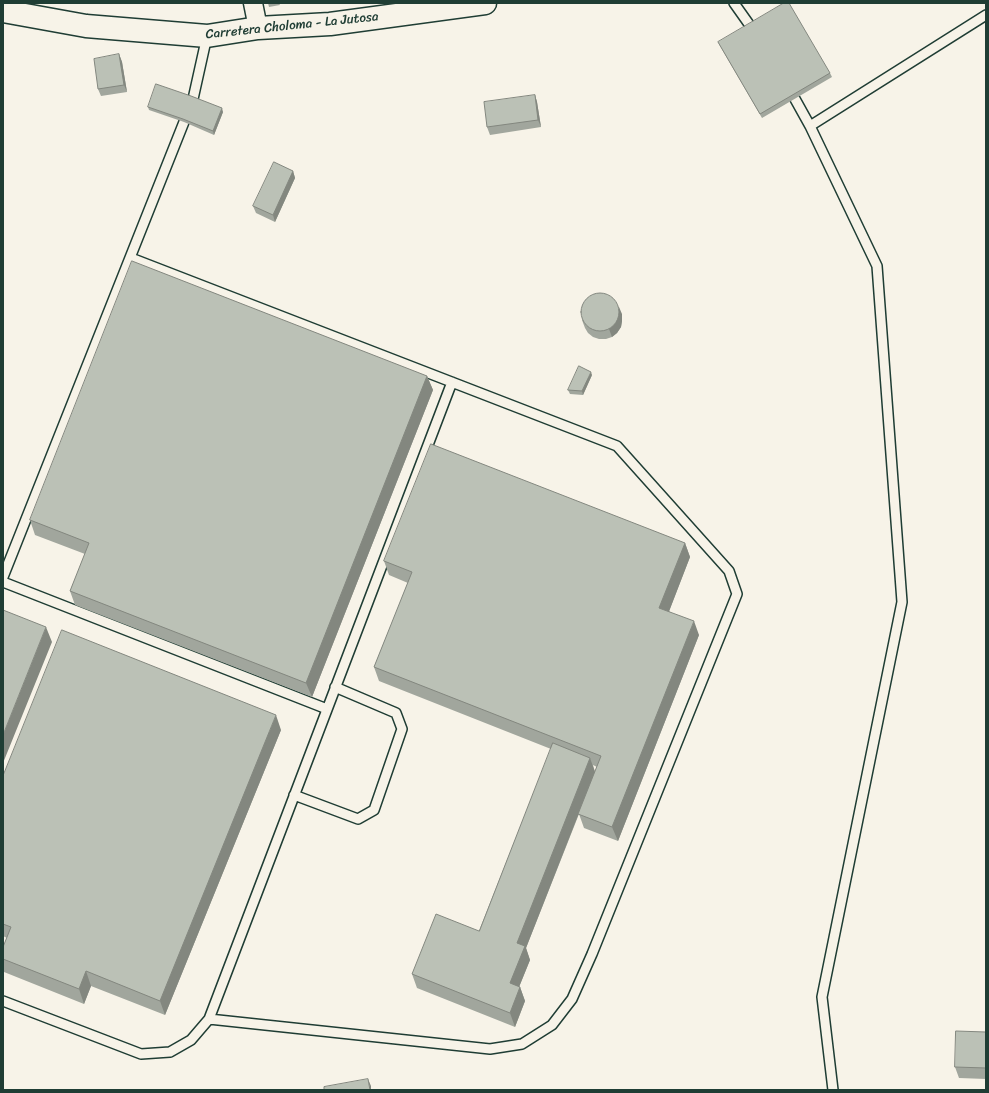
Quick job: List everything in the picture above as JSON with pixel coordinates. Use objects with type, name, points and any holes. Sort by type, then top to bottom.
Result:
[{"type":"street","points":[[253,3],[258,28]]},
{"type":"street","name":"Carretera Choloma - La Jutosa","points":[[3,11],[86,26],[207,36],[258,28],[330,24],[485,3]]},
{"type":"lane","points":[[734,3],[751,27]]},
{"type":"lane","points":[[810,126],[986,15]]},
{"type":"lane","points":[[193,99],[207,36]]},
{"type":"lane","points":[[795,99],[810,126],[876,266],[902,602],[822,996],[833,1090]]},
{"type":"lane","points":[[3,577],[184,122]]},
{"type":"lane","points":[[131,258],[617,446],[729,571],[737,594],[592,954],[572,999],[552,1025],[522,1044],[490,1049],[209,1018]]},
{"type":"lane","points":[[3,1001],[141,1054],[170,1052],[191,1040],[209,1018],[452,382]]},
{"type":"lane","points":[[3,582],[327,709]]},
{"type":"lane","points":[[294,795],[358,819],[374,810],[402,729],[396,713],[335,687]]},
{"type":"building","points":[[784,3],[789,3],[830,73],[760,114],[718,42]]},
{"type":"building","points":[[119,54],[124,85],[98,89],[94,59]]},
{"type":"building","points":[[156,84],[222,108],[213,131],[148,107]]},
{"type":"building","points":[[535,95],[538,120],[487,127],[484,102]]},
{"type":"building","points":[[274,162],[293,171],[273,215],[253,206]]},
{"type":"building","points":[[132,261],[427,376],[306,683],[70,591],[89,543],[30,520]]},
{"type":"building","points":[[596,293],[604,293],[614,298],[618,305],[618,319],[614,326],[604,331],[596,331],[586,326],[584,323],[581,316],[581,308],[586,298],[589,296]]},
{"type":"building","points":[[579,366],[591,372],[582,391],[568,390]]},
{"type":"building","points":[[431,444],[685,543],[659,608],[694,621],[612,827],[578,814],[601,756],[374,667],[412,572],[384,561]]},
{"type":"building","points":[[3,610],[46,627],[3,735]]},
{"type":"building","points":[[62,630],[276,715],[160,1001],[86,971],[79,989],[3,959],[3,947],[11,927],[3,924],[3,776]]},
{"type":"building","points":[[553,743],[590,758],[517,943],[525,946],[510,983],[520,987],[510,1013],[412,974],[436,914],[479,931]]},
{"type":"building","points":[[956,1031],[986,1032],[986,1068],[955,1067]]},
{"type":"building","points":[[368,1079],[370,1090],[324,1090],[324,1087]]}]
